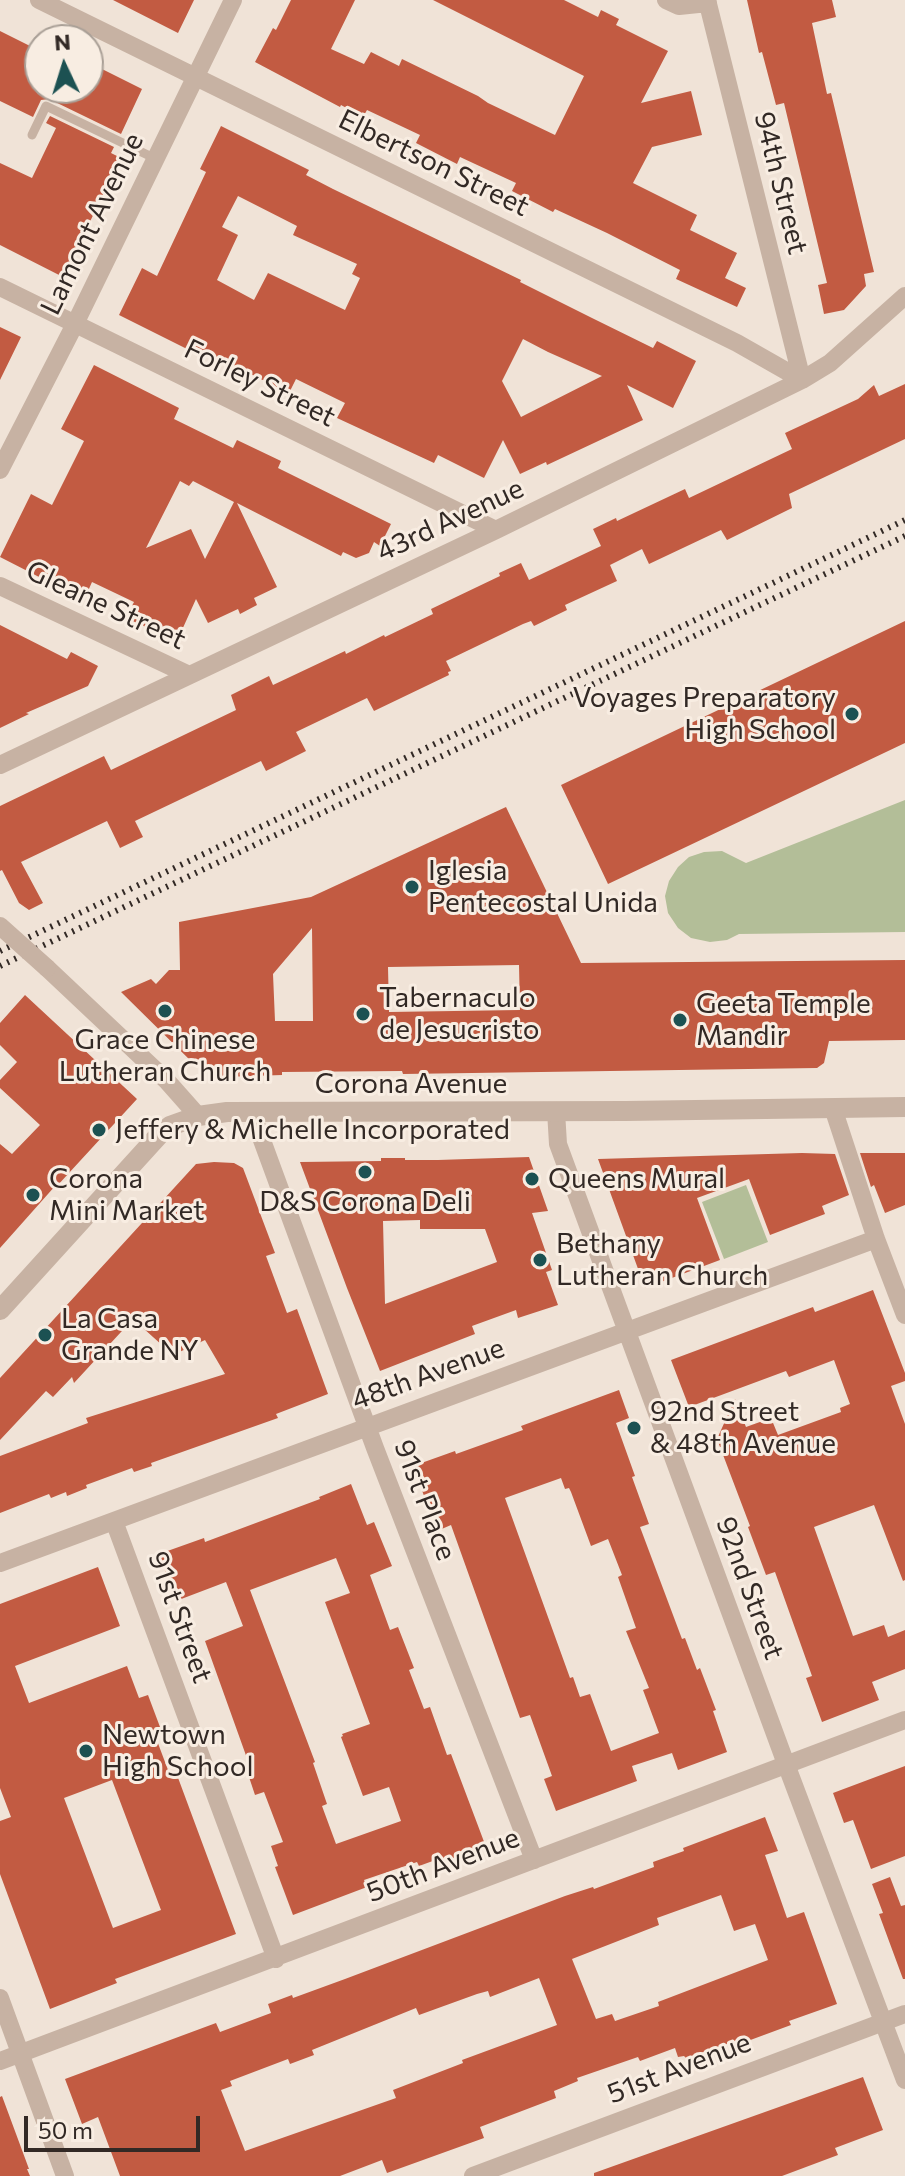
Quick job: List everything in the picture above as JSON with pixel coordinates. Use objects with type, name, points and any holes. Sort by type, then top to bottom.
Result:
[{"type":"street","name":"Elbertson Street","points":[[39,0],[737,343],[802,380]]},
{"type":"street","name":"Lamont Avenue","points":[[0,470],[233,0]]},
{"type":"street","points":[[666,0],[679,6],[707,2]]},
{"type":"street","name":"94th Street","points":[[707,2],[802,380]]},
{"type":"street","name":"Forley Street","points":[[0,287],[496,530]]},
{"type":"street","name":"43rd Avenue","points":[[0,765],[496,530],[802,380],[834,360],[905,296]]},
{"type":"street","name":"Gleane Street","points":[[0,586],[189,675]]},
{"type":"street","points":[[0,926],[167,1081],[198,1116]]},
{"type":"street","name":"Corona Avenue","points":[[0,1310],[159,1135],[170,1126],[198,1116],[227,1112],[905,1107]]},
{"type":"street","points":[[833,1108],[876,1239],[903,1306]]},
{"type":"street","name":"92nd Street","points":[[556,1111],[558,1144],[905,2080]]},
{"type":"street","name":"91st Place","points":[[252,1113],[367,1427],[534,1860]]},
{"type":"street","name":"48th Avenue","points":[[0,1563],[876,1239]]},
{"type":"street","name":"91st Street","points":[[114,1521],[276,1959]]},
{"type":"street","name":"50th Avenue","points":[[0,2061],[905,1720]]},
{"type":"street","points":[[0,1998],[65,2176]]},
{"type":"street","name":"51st Avenue","points":[[473,2176],[905,2014]]},
{"type":"lane","points":[[32,135],[46,106],[154,158]]},
{"type":"green space","points":[[905,800],[905,932],[739,934],[727,940],[710,942],[691,938],[678,928],[668,913],[665,896],[669,881],[689,857],[722,851],[746,863]]},
{"type":"green space","points":[[746,1185],[768,1242],[724,1259],[702,1202]]},
{"type":"building","points":[[113,0],[194,0],[178,33]]},
{"type":"building","points":[[291,0],[355,0],[331,49],[364,64],[371,52],[399,66],[402,59],[555,135],[584,76],[433,0],[564,0],[598,17],[601,10],[619,19],[616,25],[668,51],[641,103],[691,91],[702,135],[652,147],[633,183],[697,215],[690,230],[737,253],[725,278],[746,288],[737,307],[676,279],[680,270],[607,233],[555,209],[553,212],[512,191],[516,183],[460,157],[457,164],[416,143],[420,135],[367,110],[363,117],[340,107],[255,62]]},
{"type":"building","points":[[747,0],[832,0],[836,17],[812,23],[827,94],[831,93],[874,272],[864,274],[866,286],[844,310],[824,314],[818,285],[827,283],[784,103],[776,105],[762,52],[759,53]]},
{"type":"building","points":[[0,31],[24,43],[24,104],[39,104],[33,117],[0,101]]},
{"type":"building","points":[[104,70],[142,89],[121,134],[59,104],[104,104]]},
{"type":"building","points":[[50,116],[114,147],[111,153],[121,158],[63,277],[0,245],[0,163],[32,178],[56,128],[46,123]]},
{"type":"building","points":[[221,126],[309,170],[306,175],[333,189],[592,318],[653,348],[657,341],[696,361],[673,408],[627,385],[643,420],[547,465],[546,462],[520,474],[503,440],[484,478],[438,455],[434,463],[337,418],[345,403],[296,379],[289,393],[206,352],[203,357],[119,315],[142,268],[157,276],[206,172],[200,169]],"holes":[[[238,196],[297,226],[293,235],[357,264],[352,274],[360,278],[345,310],[268,273],[254,300],[217,280],[238,235],[222,227]],[[523,339],[548,352],[602,376],[521,417],[502,381]]]},
{"type":"building","points":[[0,327],[21,337],[0,380]]},
{"type":"building","points":[[94,365],[179,408],[174,419],[233,448],[237,440],[281,461],[278,468],[391,524],[380,546],[374,542],[369,553],[356,558],[343,552],[341,556],[237,503],[277,587],[254,598],[257,605],[240,614],[238,609],[208,623],[196,599],[177,641],[126,618],[134,602],[92,582],[84,600],[0,557],[31,494],[52,505],[84,441],[61,429]],"holes":[[[180,481],[189,486],[193,481],[234,502],[205,559],[191,529],[146,548]]]},
{"type":"building","points":[[905,384],[905,439],[789,494],[792,508],[727,540],[721,530],[649,564],[642,549],[610,565],[617,581],[565,605],[567,610],[534,626],[531,621],[523,624],[446,661],[451,671],[449,675],[374,711],[367,698],[296,732],[306,751],[266,771],[261,761],[135,821],[143,837],[120,848],[107,821],[21,862],[43,903],[29,910],[19,903],[0,871],[0,806],[104,756],[111,770],[236,710],[231,695],[269,676],[273,685],[345,651],[346,654],[385,637],[433,614],[431,609],[521,563],[529,580],[601,546],[593,529],[685,489],[689,498],[792,449],[785,433],[858,399],[874,385],[879,396]]},
{"type":"building","points":[[905,621],[905,743],[608,884],[561,785]]},
{"type":"building","points":[[0,625],[67,659],[71,652],[98,666],[88,686],[0,728]]},
{"type":"building","points":[[506,807],[581,963],[905,960],[905,1040],[829,1041],[824,1063],[817,1068],[403,1074],[402,1071],[282,1072],[282,1075],[223,1077],[196,1066],[121,992],[151,979],[156,984],[169,970],[180,970],[179,922],[311,897]],"holes":[[[312,928],[313,1021],[275,1021],[273,974]],[[519,965],[520,1010],[389,1012],[388,967]]]},
{"type":"building","points":[[25,995],[137,1099],[0,1248],[0,1144],[12,1154],[40,1125],[0,1088],[0,1080],[17,1062],[0,1045],[0,1023]]},
{"type":"building","points":[[860,1153],[905,1153],[905,1205],[885,1213],[874,1185],[871,1187]]},
{"type":"building","points":[[835,1154],[849,1195],[822,1206],[825,1214],[770,1235],[749,1179],[697,1198],[720,1260],[645,1288],[598,1159]]},
{"type":"building","points":[[529,1157],[548,1211],[532,1213],[552,1270],[546,1272],[558,1305],[518,1318],[516,1310],[472,1326],[475,1334],[380,1371],[300,1162],[381,1161],[381,1158]],"holes":[[[420,1220],[420,1229],[485,1229],[497,1262],[385,1304],[383,1221]]]},
{"type":"building","points":[[234,1163],[243,1168],[275,1253],[266,1256],[287,1313],[297,1309],[328,1394],[276,1414],[278,1418],[151,1463],[152,1466],[134,1472],[132,1468],[86,1485],[87,1488],[67,1496],[66,1492],[51,1498],[49,1494],[0,1513],[0,1456],[88,1423],[86,1418],[225,1374],[205,1340],[173,1355],[133,1319],[74,1383],[72,1377],[53,1397],[46,1391],[0,1440],[0,1378],[196,1164]]},
{"type":"building","points":[[873,1290],[905,1373],[905,1381],[891,1386],[905,1424],[905,1580],[874,1505],[814,1527],[853,1636],[884,1625],[888,1637],[905,1630],[905,1669],[872,1682],[879,1700],[822,1722],[806,1678],[812,1676],[775,1572],[766,1575],[717,1439],[735,1399],[746,1427],[771,1418],[778,1435],[841,1412],[840,1408],[850,1404],[834,1360],[789,1377],[786,1371],[689,1407],[671,1360],[813,1307],[815,1312]]},
{"type":"building","points":[[619,1390],[629,1418],[616,1423],[649,1524],[640,1527],[682,1639],[685,1638],[697,1670],[700,1668],[727,1752],[678,1770],[672,1753],[632,1766],[637,1781],[556,1811],[544,1779],[552,1776],[530,1715],[520,1718],[451,1525],[437,1531],[413,1466],[523,1430],[521,1426]],"holes":[[[561,1478],[565,1489],[569,1488],[571,1492],[591,1546],[608,1539],[622,1575],[618,1577],[636,1628],[626,1631],[649,1688],[643,1690],[659,1733],[611,1751],[590,1694],[580,1697],[573,1677],[570,1678],[505,1498]]]},
{"type":"building","points":[[351,1484],[367,1525],[374,1522],[392,1566],[370,1575],[390,1630],[398,1627],[414,1668],[409,1670],[424,1709],[430,1707],[486,1847],[443,1862],[441,1858],[419,1866],[417,1862],[364,1880],[367,1887],[293,1915],[275,1867],[278,1866],[271,1846],[283,1842],[264,1792],[255,1795],[249,1777],[253,1775],[205,1641],[243,1626],[226,1582],[176,1601],[159,1554],[204,1538],[205,1542]],"holes":[[[336,1558],[350,1593],[325,1602],[370,1724],[341,1737],[363,1796],[389,1787],[401,1821],[336,1844],[322,1806],[327,1804],[315,1762],[250,1590]]]},
{"type":"building","name":"Newtown High School","points":[[98,1567],[120,1626],[15,1666],[29,1703],[127,1666],[139,1698],[148,1695],[160,1727],[153,1730],[171,1778],[177,1775],[236,1934],[115,1979],[117,1983],[50,2009],[0,1874],[0,1821],[11,1817],[0,1788],[0,1604]],"holes":[[[112,1780],[161,1910],[113,1928],[64,1798]]]},
{"type":"building","points":[[905,1766],[905,1856],[871,1869],[853,1820],[844,1823],[833,1793]]},
{"type":"building","points":[[765,1817],[778,1851],[765,1855],[787,1918],[804,1912],[837,2004],[789,2021],[791,2025],[745,2042],[744,2038],[686,2058],[678,2057],[675,2048],[577,2078],[578,2081],[554,2091],[556,2098],[480,2127],[484,2138],[387,2173],[382,2160],[340,2176],[120,2176],[98,2117],[82,2124],[65,2079],[216,2023],[220,2032],[271,2013],[268,2004],[292,1995],[293,1998],[565,1896],[654,1867],[653,1862],[684,1851],[683,1848]],"holes":[[[721,1895],[734,1931],[755,1924],[768,1960],[658,2002],[659,2006],[615,2021],[612,2014],[596,2019],[572,1959],[659,1925],[657,1918]],[[539,1978],[557,2025],[462,2060],[463,2063],[393,2090],[396,2098],[245,2151],[221,2090],[232,2086],[230,2081],[288,2059],[290,2064],[314,2055],[312,2050],[416,2008],[419,2015],[488,1991],[490,1997]]]},
{"type":"building","points":[[890,1877],[901,1906],[905,1905],[905,1979],[879,1914],[883,1913],[872,1884]]},
{"type":"building","points":[[863,2077],[883,2130],[835,2148],[838,2155],[782,2176],[594,2176],[594,2173]]},
{"type":"building","points":[[2,2096],[29,2169],[30,2176],[0,2176]]},
{"type":"railway","points":[[0,951],[905,520]]},
{"type":"railway","points":[[0,966],[905,536]]},
{"type":"place","name":"Voyages Preparatory High School","points":[[852,714]]},
{"type":"place","name":"Iglesia Pentecostal Unida","points":[[412,887]]},
{"type":"place","name":"Grace Chinese Lutheran Church","points":[[165,1011]]},
{"type":"place","name":"Tabernaculo de Jesucristo","points":[[363,1014]]},
{"type":"place","name":"Geeta Temple Mandir","points":[[680,1020]]},
{"type":"place","name":"Jeffery & Michelle Incorporated","points":[[99,1130]]},
{"type":"place","name":"D&S Corona Deli","points":[[365,1172]]},
{"type":"place","name":"Queens Mural","points":[[532,1179]]},
{"type":"place","name":"Corona Mini Market","points":[[33,1195]]},
{"type":"place","name":"Bethany Lutheran Church","points":[[540,1260]]},
{"type":"place","name":"La Casa Grande NY","points":[[45,1335]]},
{"type":"place","name":"92nd Street & 48th Avenue","points":[[634,1428]]},
{"type":"place","name":"Newtown High School","points":[[86,1751]]}]
